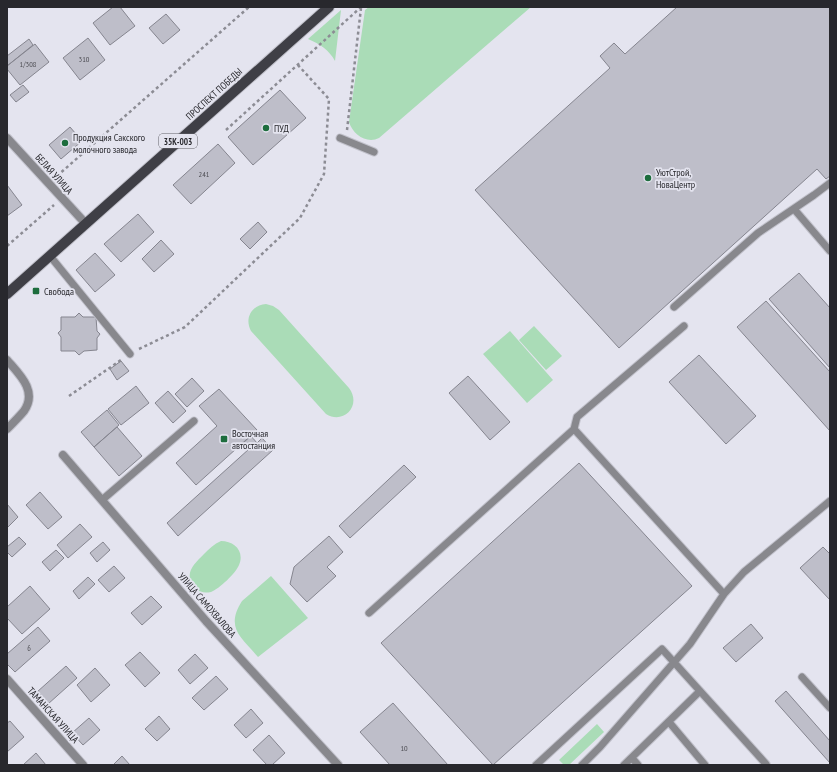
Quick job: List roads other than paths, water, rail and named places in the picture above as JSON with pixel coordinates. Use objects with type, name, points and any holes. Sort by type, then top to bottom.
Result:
[{"type":"main road","name":"ПРОСПЕКТ ПОБЕДЫ","points":[[7,294],[329,7]]},
{"type":"street","name":"БЕЛАЯ УЛИЦА","points":[[7,138],[86,224]]},
{"type":"street","points":[[7,360],[24,381],[29,393],[27,406],[24,411],[7,429]]},
{"type":"street","name":"УЛИЦА САМОХВАЛОВА","points":[[63,455],[206,621],[338,765]]},
{"type":"street","name":"ТАМАНСКАЯ УЛИЦА","points":[[7,679],[84,765]]},
{"type":"lane","points":[[343,139],[374,152]]},
{"type":"lane","points":[[674,306],[758,234],[830,183]]},
{"type":"lane","points":[[794,209],[830,251]]},
{"type":"lane","points":[[50,256],[130,354]]},
{"type":"lane","points":[[368,613],[574,429],[578,417],[684,326]]},
{"type":"lane","points":[[102,500],[194,421]]},
{"type":"lane","points":[[574,429],[724,594]]},
{"type":"lane","points":[[582,765],[600,747],[675,662],[690,644],[724,594],[744,572],[830,501]]},
{"type":"lane","points":[[536,765],[662,649],[766,764],[765,765]]},
{"type":"lane","points":[[802,677],[830,708]]},
{"type":"lane","points":[[624,765],[700,691]]},
{"type":"lane","points":[[669,722],[705,765]]},
{"type":"lane","points":[[632,758],[638,765]]},
{"type":"place","name":"ПУД","points":[[266,128]]},
{"type":"place","name":"Продукция Сакского молочного завода","points":[[65,143]]},
{"type":"place","name":"УютСтрой, НоваЦентр","points":[[648,178]]},
{"type":"place","name":"Свобода","points":[[36,291]]},
{"type":"place","name":"Восточная автостанция","points":[[224,439]]}]
